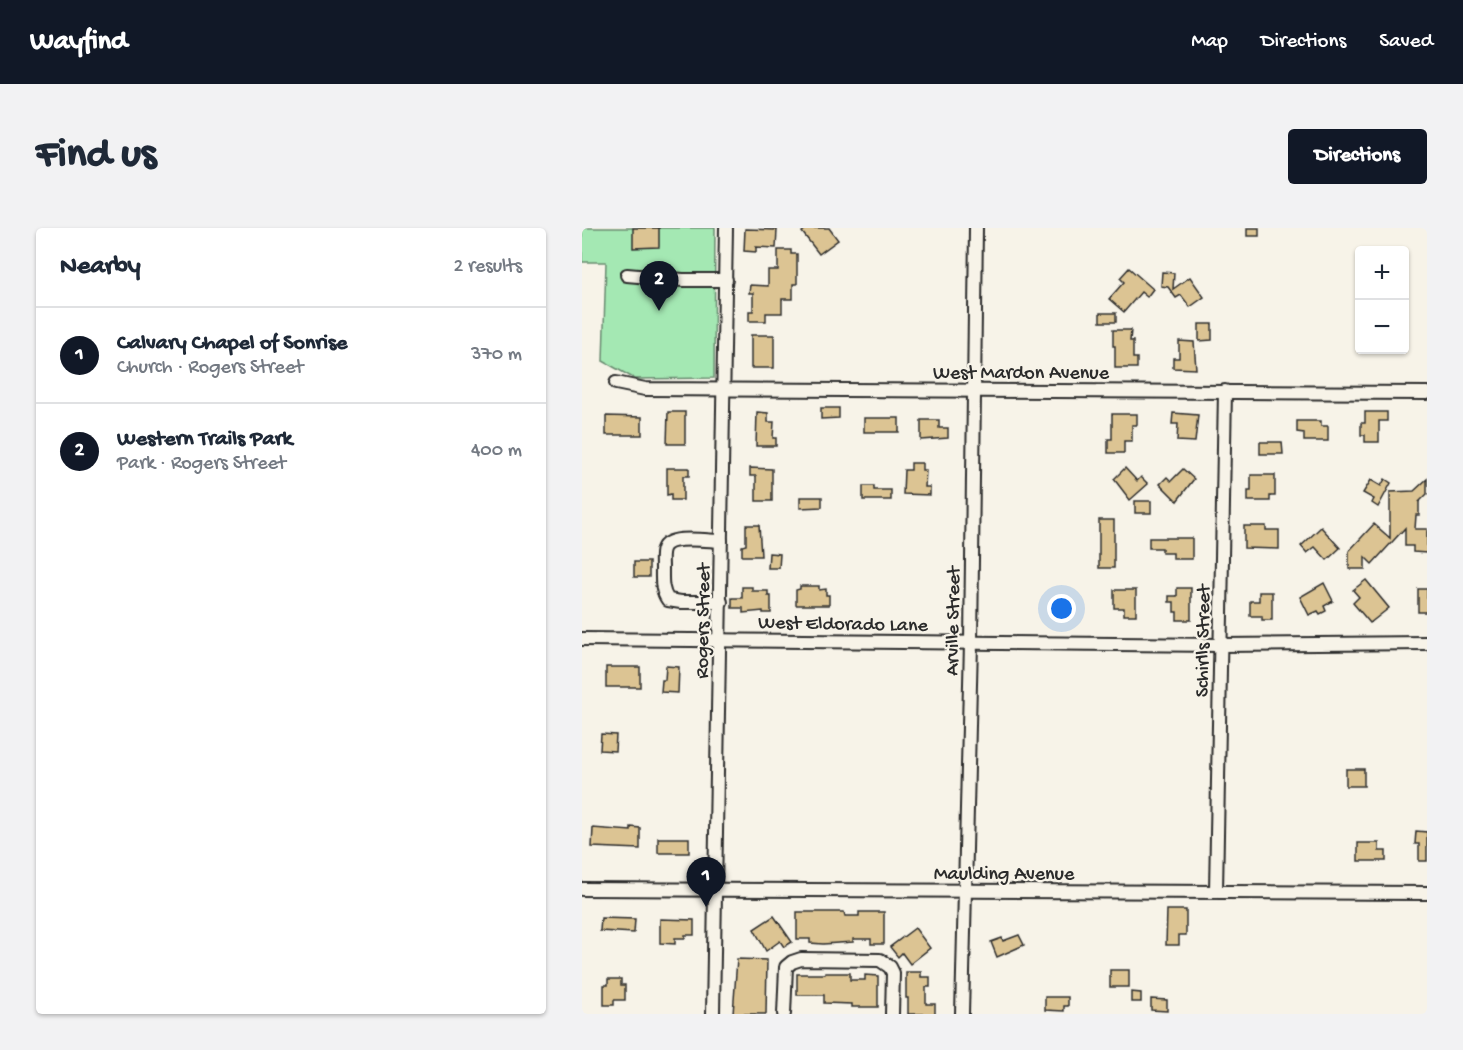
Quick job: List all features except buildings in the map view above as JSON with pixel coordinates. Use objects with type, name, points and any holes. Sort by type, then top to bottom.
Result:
[{"type":"street","name":"Rogers Street","points":[[713,1014],[726,228]]},
{"type":"street","name":"Arville Street","points":[[962,1014],[971,643],[976,228]]},
{"type":"street","points":[[627,275],[683,280],[726,280]]},
{"type":"street","name":"West Mardon Avenue","points":[[616,383],[645,389],[1427,393]]},
{"type":"street","name":"Schirlls Street","points":[[1216,891],[1225,392]]},
{"type":"street","points":[[721,541],[675,540],[667,542],[662,549],[662,583],[663,593],[668,600],[721,602]]},
{"type":"street","name":"West Eldorado Lane","points":[[582,639],[1221,645],[1427,643]]},
{"type":"street","name":"Maulding Avenue","points":[[582,889],[1427,893]]},
{"type":"street","points":[[784,1014],[786,967],[801,959],[879,960],[890,967],[893,974],[892,1014]]},
{"type":"green space","points":[[582,228],[715,228],[714,378],[635,379],[603,361],[606,262],[582,262]]},
{"type":"place","name":"Western Trails Park","points":[[659,311]]},
{"type":"place","name":"Calvary Chapel of Sonrise","points":[[706,907]]}]
